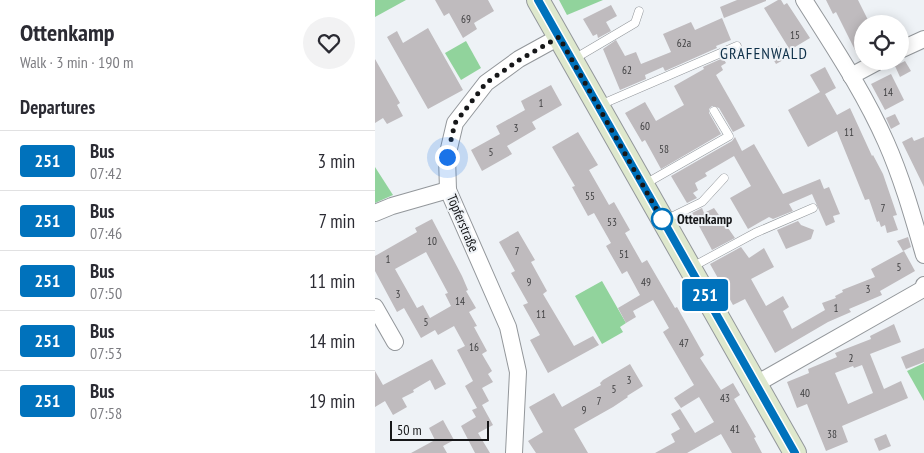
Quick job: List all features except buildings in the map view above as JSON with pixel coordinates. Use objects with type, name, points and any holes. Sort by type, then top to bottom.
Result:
[{"type":"street","points":[[538,0],[795,453]]},
{"type":"street","points":[[804,0],[851,76],[886,142],[913,215],[924,255]]},
{"type":"street","name":"Töpferstraße","points":[[514,453],[518,372],[508,327],[448,190],[447,157],[455,123],[486,83],[519,60],[559,37]]},
{"type":"street","points":[[909,46],[924,39]]},
{"type":"street","points":[[851,76],[862,70]]},
{"type":"street","points":[[375,213],[392,206],[448,190]]},
{"type":"street","points":[[756,384],[923,289],[924,285]]},
{"type":"street","points":[[375,307],[395,342]]},
{"type":"lane","points":[[572,60],[635,23],[639,11]]},
{"type":"lane","points":[[598,105],[737,46]]},
{"type":"lane","points":[[643,185],[729,136],[714,111]]},
{"type":"lane","points":[[663,221],[701,202],[724,178]]},
{"type":"lane","points":[[690,268],[755,233],[813,208]]},
{"type":"green space","points":[[375,0],[406,0],[375,17]]},
{"type":"green space","points":[[559,0],[603,0],[567,15]]},
{"type":"green space","points":[[466,41],[481,68],[461,80],[445,53]]},
{"type":"green space","points":[[375,167],[393,195],[375,203]]},
{"type":"green space","points":[[602,281],[626,323],[620,327],[623,332],[602,344],[575,296]]},
{"type":"green space","points":[[924,363],[924,401],[907,371]]},
{"type":"bus line","name":"251","points":[[538,0],[795,453]]},
{"type":"place","name":"Ottenkamp","points":[[662,219]]},
{"type":"district","name":"GRAFENWALD","points":[[764,53]]},
{"type":"route","points":[[447,157],[455,123],[486,83],[519,60],[559,37],[663,221],[662,219]]}]
